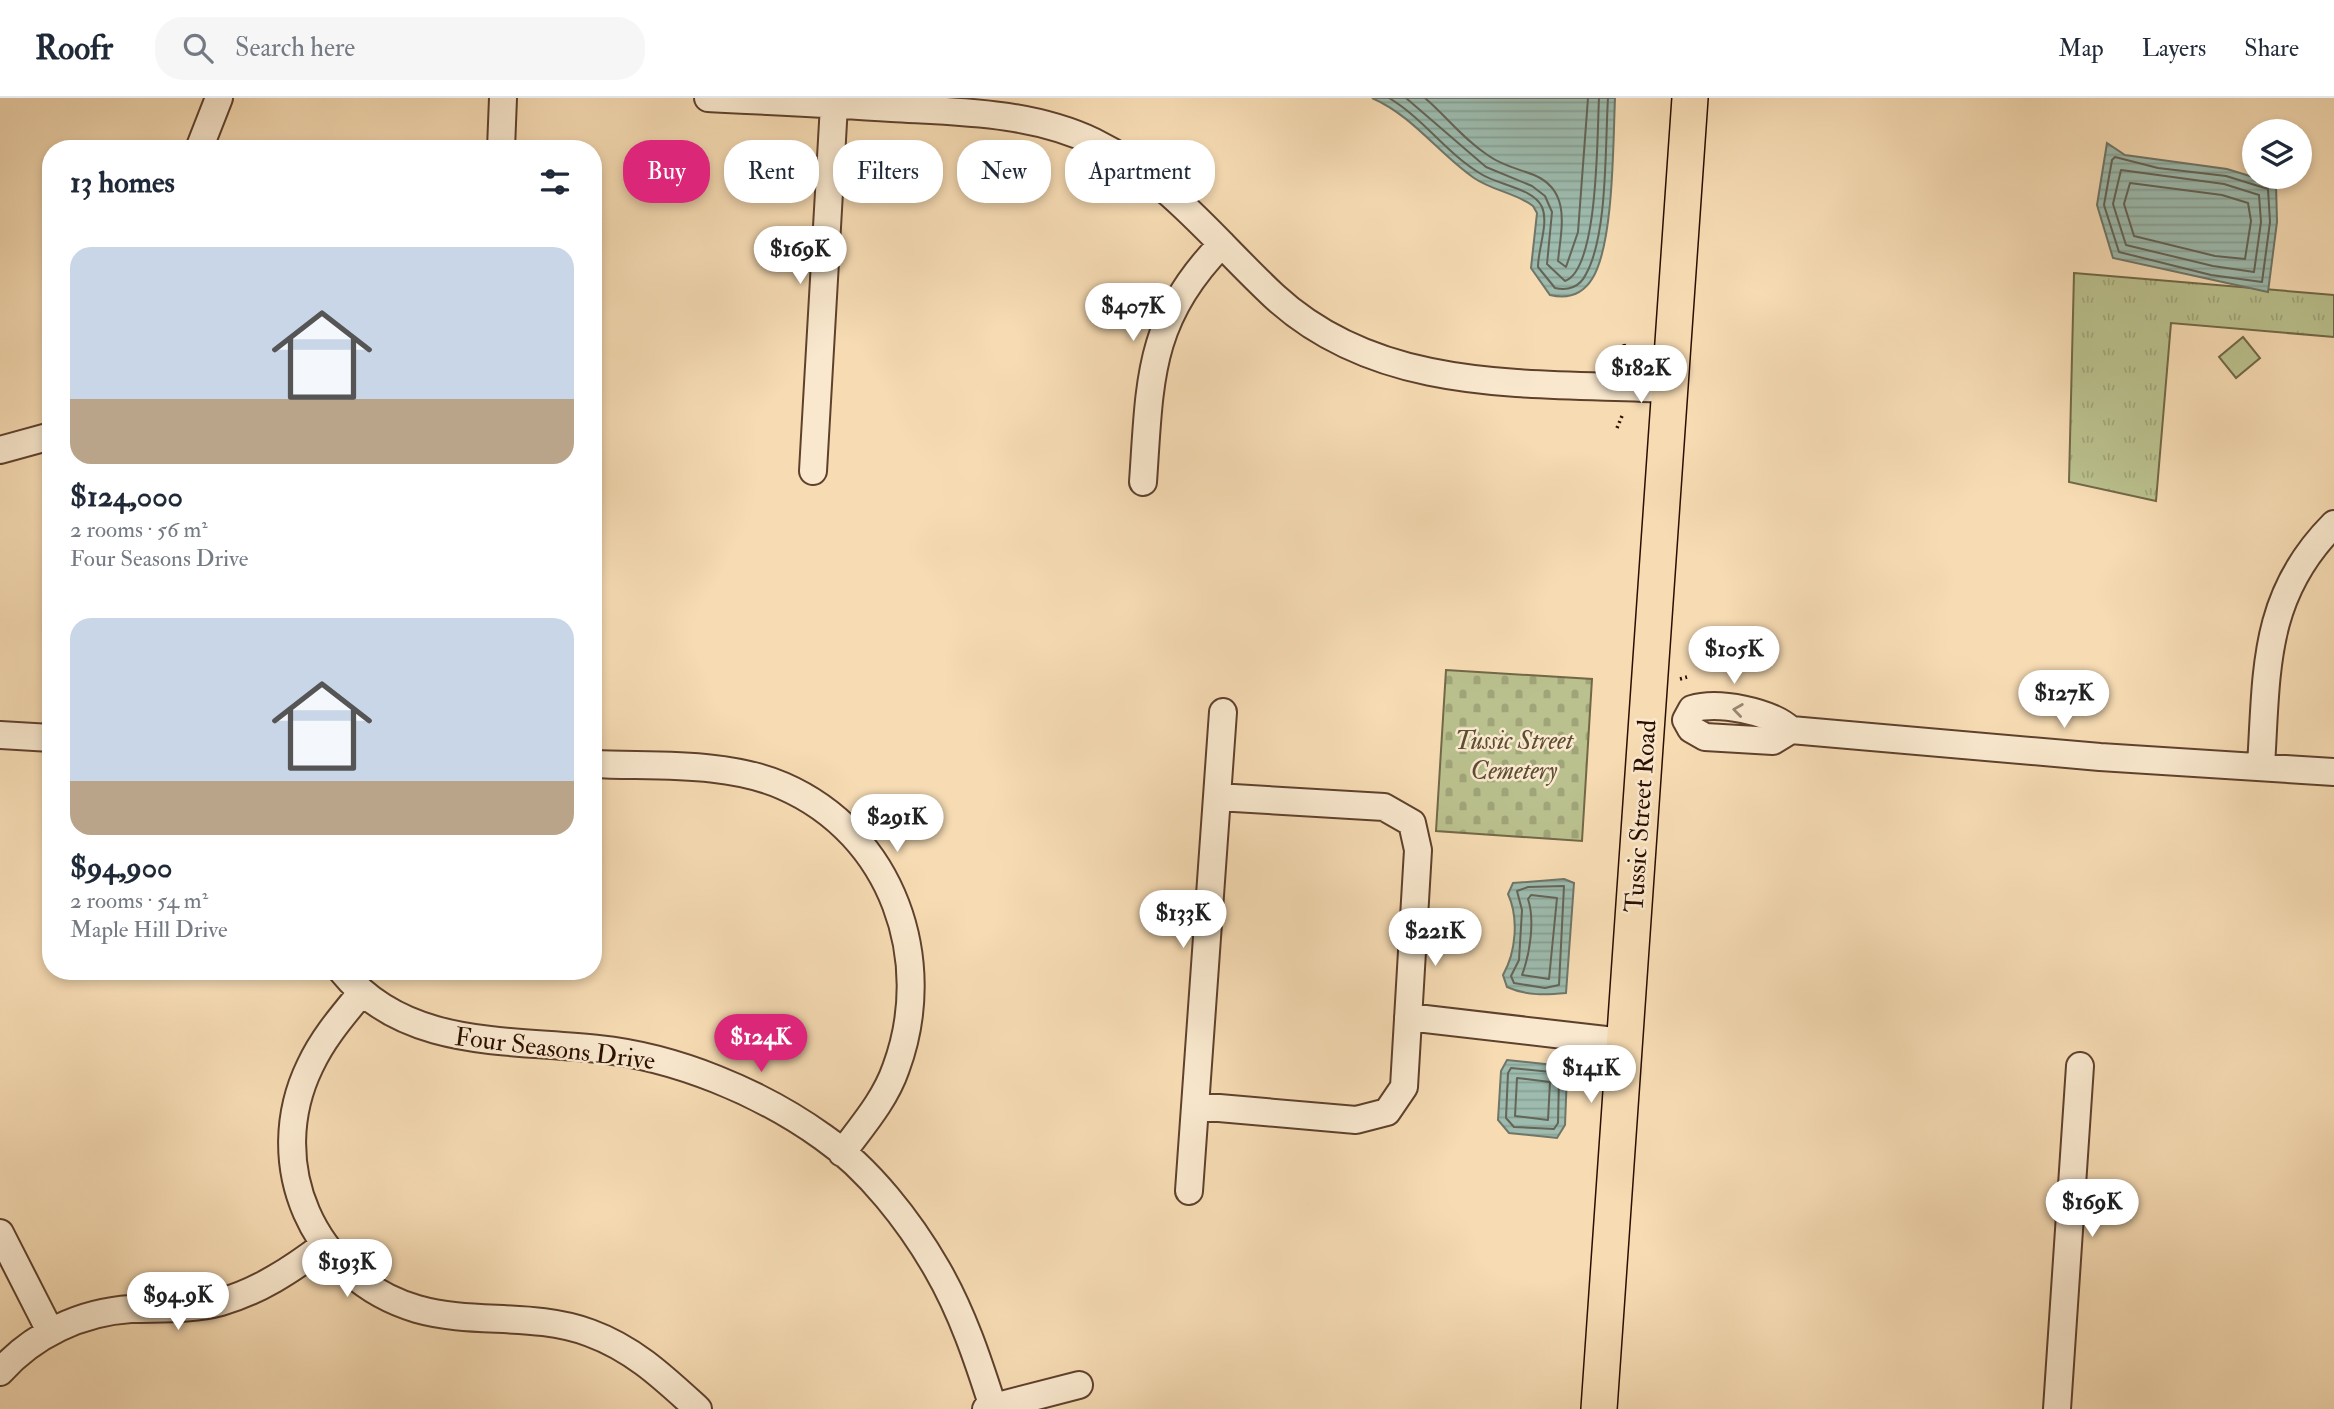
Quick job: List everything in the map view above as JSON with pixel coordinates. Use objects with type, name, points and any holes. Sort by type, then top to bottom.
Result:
[{"type":"main road","name":"Tussic Street Road","points":[[1599,1409],[1690,98]]},
{"type":"street","points":[[203,140],[219,98]]},
{"type":"street","points":[[501,140],[503,98]]},
{"type":"street","points":[[708,98],[990,113],[1062,129],[1133,164],[1161,184],[1275,297],[1335,340],[1404,368],[1466,379],[1670,389]]},
{"type":"street","points":[[813,471],[834,104]]},
{"type":"street","points":[[1143,482],[1150,380],[1156,348],[1181,291],[1222,244]]},
{"type":"street","points":[[0,450],[42,438]]},
{"type":"street","points":[[2261,766],[2268,649],[2275,616],[2296,570],[2334,524]]},
{"type":"street","points":[[1647,715],[1686,720],[1692,709],[1704,705],[1767,714],[1791,730],[2100,757],[2334,772]]},
{"type":"street","points":[[1189,1191],[1223,712]]},
{"type":"street","points":[[0,735],[42,737]]},
{"type":"street","points":[[602,765],[716,771],[781,785],[830,814],[874,861],[900,912],[913,976],[912,1006],[907,1035],[885,1093],[842,1153]]},
{"type":"street","points":[[1196,1106],[1356,1120],[1387,1112],[1404,1087],[1418,850],[1412,823],[1384,807],[1217,797]]},
{"type":"street","name":"Four Seasons Drive","points":[[351,980],[362,992],[400,1016],[428,1029],[453,1036],[600,1049],[693,1070],[732,1085],[824,1137],[889,1203],[938,1271],[960,1314],[990,1408]]},
{"type":"street","points":[[362,992],[330,1032],[310,1066],[294,1118],[291,1138],[299,1192],[323,1246],[368,1286],[416,1309],[441,1314],[564,1324],[591,1333],[650,1364],[698,1409]]},
{"type":"street","points":[[1408,1017],[1623,1042]]},
{"type":"street","points":[[2057,1409],[2080,1066]]},
{"type":"street","points":[[0,1233],[50,1331]]},
{"type":"street","points":[[0,1372],[50,1331],[127,1310],[219,1303],[273,1280],[323,1246]]},
{"type":"street","points":[[990,1408],[1079,1385]]},
{"type":"path","points":[[1624,344],[1627,358]]},
{"type":"path","points":[[1618,428],[1622,416]]},
{"type":"path","points":[[1680,679],[1687,677]]},
{"type":"green space","points":[[2074,273],[2334,295],[2334,337],[2171,323],[2156,501],[2069,482]]},
{"type":"green space","points":[[2243,337],[2260,358],[2236,378],[2219,357]]},
{"type":"green space","name":"Tussic Street Cemetery","points":[[1446,670],[1592,679],[1582,841],[1436,831]]},
{"type":"water","points":[[1372,98],[1615,98],[1613,165],[1605,242],[1592,279],[1584,289],[1574,294],[1550,295],[1531,268],[1537,213],[1533,206],[1474,178],[1413,125]]},
{"type":"water","points":[[2107,143],[2125,155],[2227,169],[2242,174],[2242,189],[2276,189],[2277,222],[2268,292],[2113,258],[2097,205]]},
{"type":"water","points":[[1564,879],[1574,883],[1566,993],[1536,994],[1507,987],[1503,975],[1513,946],[1515,924],[1508,894],[1513,883]]},
{"type":"water","points":[[1507,1060],[1554,1065],[1567,1074],[1565,1125],[1557,1138],[1509,1133],[1498,1120],[1501,1071]]}]
